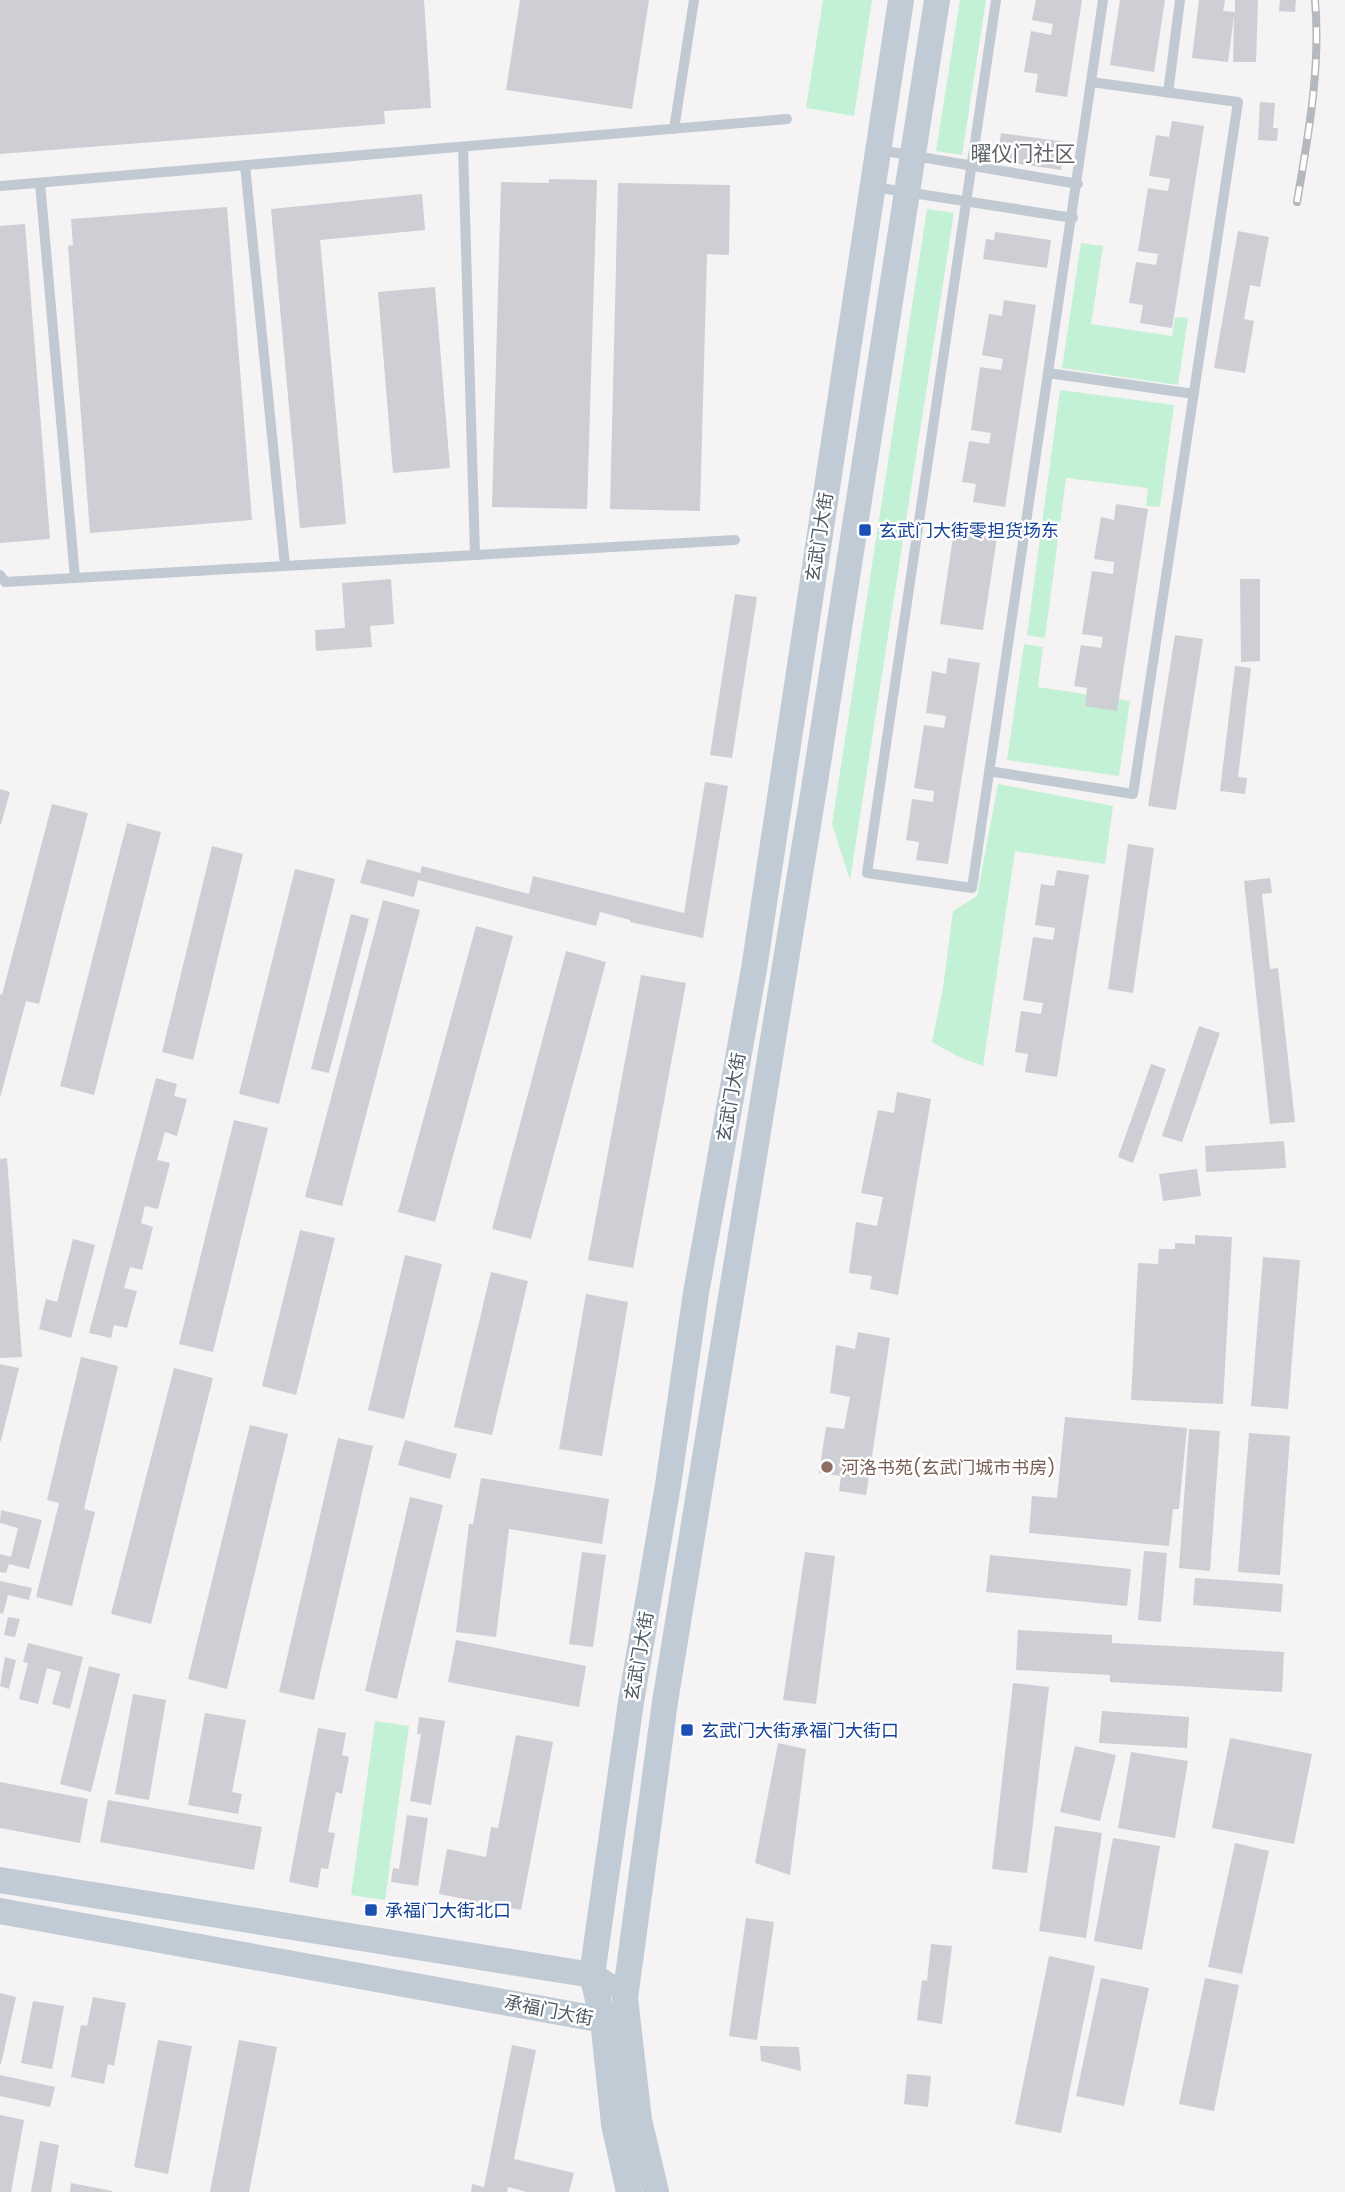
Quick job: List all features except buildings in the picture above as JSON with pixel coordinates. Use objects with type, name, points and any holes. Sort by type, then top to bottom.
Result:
[{"type":"main road","name":"玄武门大街","points":[[629,2192],[614,2124],[603,2020],[592,1975],[629,1715],[668,1485],[696,1293],[754,969],[901,0]]},
{"type":"main road","name":"玄武门大街","points":[[656,2192],[639,2120],[625,1998],[665,1702],[811,808],[937,0]]},
{"type":"main road","name":"承福门大街","points":[[0,1881],[592,1975],[625,1998],[603,2020],[0,1911]]},
{"type":"lane","points":[[674,129],[694,0]]},
{"type":"lane","points":[[996,0],[867,873],[972,888],[1103,0]]},
{"type":"lane","points":[[1168,93],[1180,0]]},
{"type":"lane","points":[[989,771],[1133,794],[1238,102],[1091,82]]},
{"type":"lane","points":[[0,186],[786,119]]},
{"type":"lane","points":[[463,147],[475,555]]},
{"type":"lane","points":[[879,149],[1077,184]]},
{"type":"lane","points":[[245,165],[285,566]]},
{"type":"lane","points":[[40,183],[75,578]]},
{"type":"lane","points":[[873,187],[1072,218]]},
{"type":"lane","points":[[1048,373],[1194,394]]},
{"type":"lane","points":[[0,575],[5,582],[735,540]]},
{"type":"green space","points":[[823,0],[872,0],[854,116],[806,108]]},
{"type":"green space","points":[[960,0],[986,0],[962,155],[936,151]]},
{"type":"green space","points":[[927,209],[954,213],[850,880],[832,824]]},
{"type":"green space","points":[[1081,243],[1103,246],[1091,324],[1172,336],[1175,317],[1188,318],[1178,385],[1062,368]]},
{"type":"green space","points":[[1060,390],[1174,405],[1160,507],[1146,506],[1148,488],[1066,478],[1045,638],[1027,635]]},
{"type":"green space","points":[[1024,644],[1043,647],[1038,687],[1130,701],[1119,776],[1007,760]]},
{"type":"green space","points":[[998,784],[1113,806],[1105,864],[1015,851],[983,1066],[932,1042],[943,988],[953,911],[977,896]]},
{"type":"green space","points":[[375,1721],[409,1726],[385,1900],[351,1895]]},
{"type":"railway","points":[[1297,202],[1315,76],[1315,0]]},
{"type":"place","name":"玄武门大街零担货场东","points":[[865,530]]},
{"type":"place","name":"河洛书苑(玄武门城市书房)","points":[[827,1467]]},
{"type":"place","name":"玄武门大街承福门大街口","points":[[687,1730]]},
{"type":"place","name":"承福门大街北口","points":[[371,1910]]},
{"type":"district","name":"曜仪门社区","points":[[1023,153]]}]
